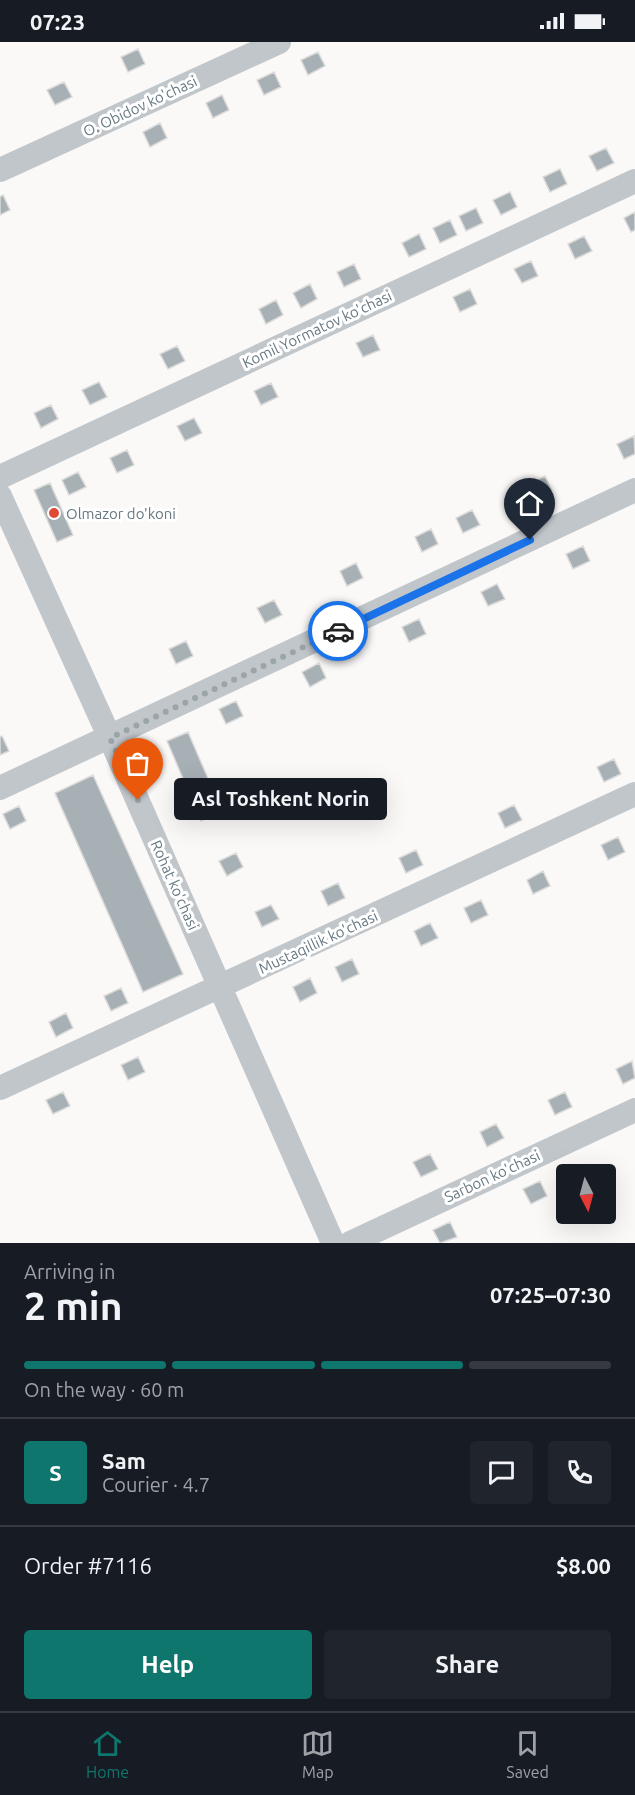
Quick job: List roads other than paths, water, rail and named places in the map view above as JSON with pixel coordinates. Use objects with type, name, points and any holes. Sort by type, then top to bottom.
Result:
[{"type":"street","name":"O. Obidov ko'chasi","points":[[0,170],[279,42]]},
{"type":"street","name":"Komil Yormatov ko'chasi","points":[[0,477],[635,181]]},
{"type":"street","points":[[0,788],[635,490]]},
{"type":"street","name":"Rohat ko'chasi","points":[[0,496],[110,738],[333,1243]]},
{"type":"street","name":"Mustaqillik ko'chasi","points":[[0,1088],[635,794]]},
{"type":"street","name":"Sarbon ko'chasi","points":[[350,1243],[635,1110]]},
{"type":"place","name":"Olmazor do'koni","points":[[54,513]]},
{"type":"place","name":"Asl Toshkent Norin","points":[[138,800]]}]
